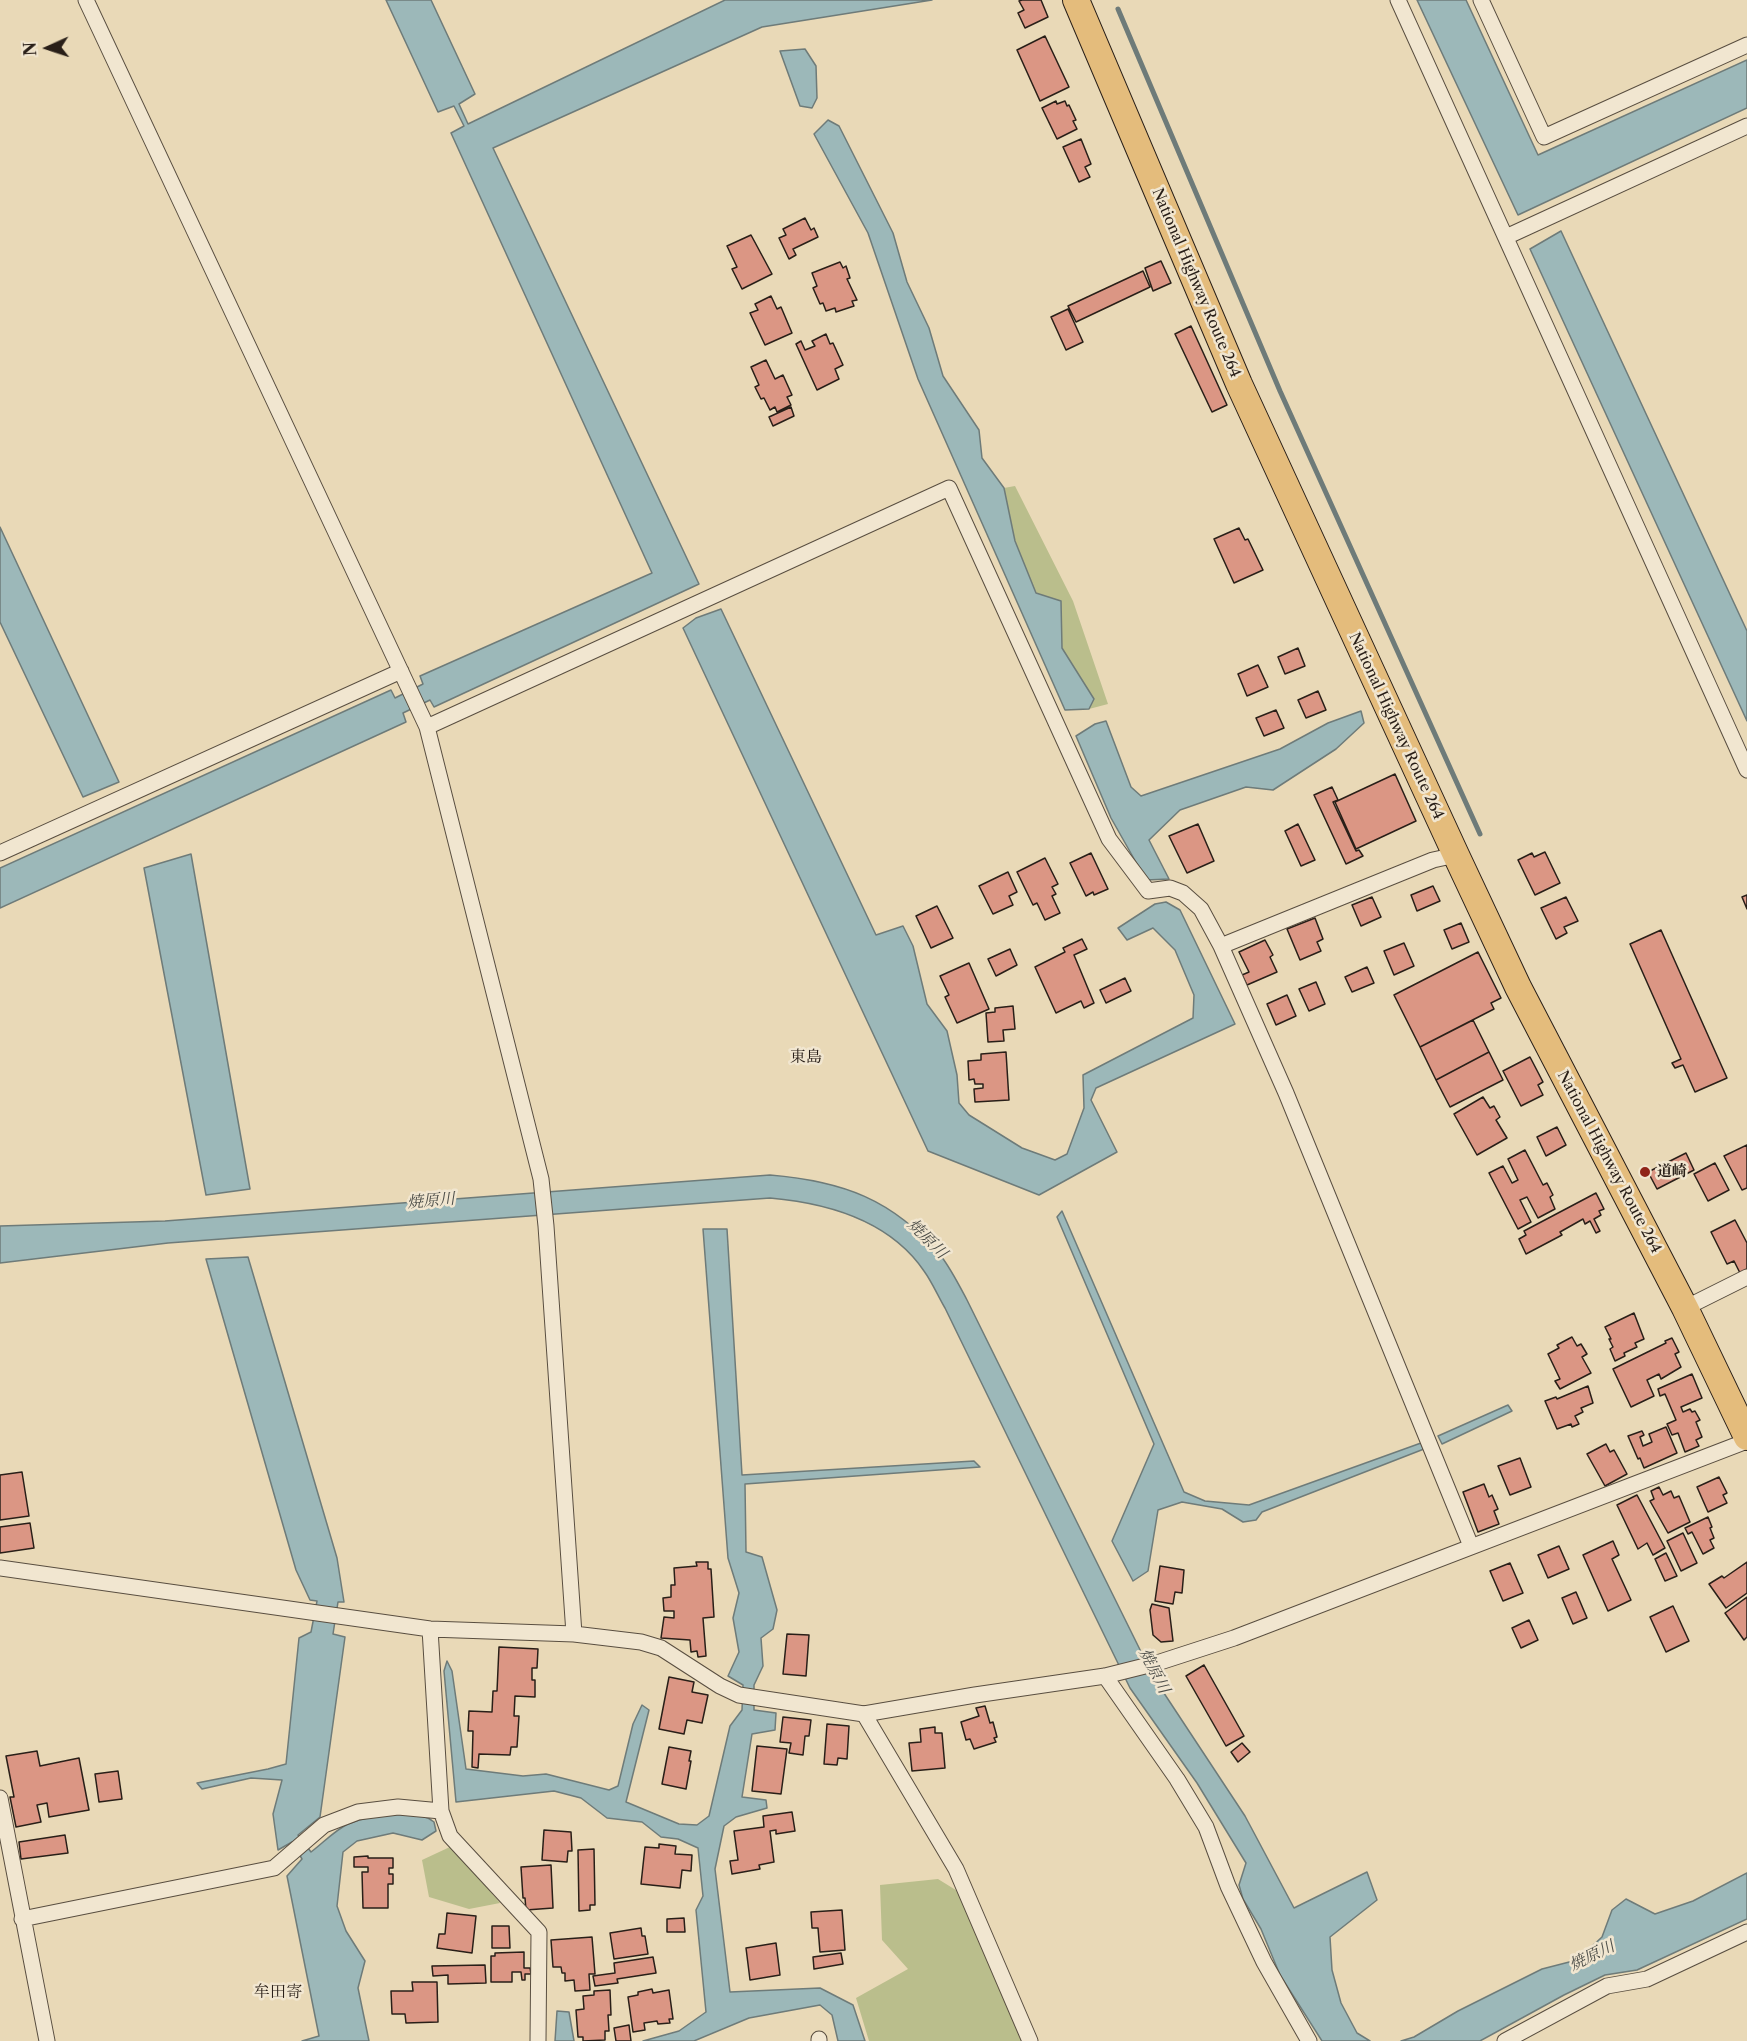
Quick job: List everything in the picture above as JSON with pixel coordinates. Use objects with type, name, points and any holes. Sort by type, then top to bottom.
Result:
[{"type":"highway","name":"National Highway Route 264","points":[[1080,1],[1239,384],[1456,855],[1518,987],[1685,1308],[1747,1439]]},
{"type":"street","points":[[86,0],[427,727],[541,1179],[574,1634]]},
{"type":"street","points":[[1398,0],[1747,770]]},
{"type":"street","points":[[1481,0],[1544,137],[1747,45]]},
{"type":"street","points":[[1506,237],[1747,126]]},
{"type":"street","points":[[427,727],[949,488],[1109,839],[1149,891],[1170,888],[1176,890],[1183,893],[1201,909],[1221,946],[1286,1094],[1471,1546]]},
{"type":"street","points":[[0,853],[401,671]]},
{"type":"street","points":[[1221,946],[1433,860],[1456,855]]},
{"type":"street","points":[[1685,1308],[1747,1277]]},
{"type":"street","points":[[0,1568],[430,1629],[574,1634],[641,1642],[661,1648],[720,1686],[739,1695],[864,1714],[1105,1676],[1157,1663],[1234,1638],[1518,1530],[1747,1439]]},
{"type":"street","points":[[430,1629],[441,1811],[450,1836],[539,1932],[538,2041]]},
{"type":"street","points":[[1105,1676],[1177,1779],[1206,1827],[1228,1886],[1264,1962],[1309,2041]]},
{"type":"street","points":[[864,1714],[956,1869],[1030,2041]]},
{"type":"street","points":[[0,1798],[47,2041]]},
{"type":"street","points":[[22,1919],[274,1868],[324,1825],[358,1812],[398,1807],[441,1811]]},
{"type":"street","points":[[1505,2041],[1607,1986],[1647,1979],[1747,1932]]},
{"type":"green space","points":[[1015,486],[1073,601],[1108,704],[1089,709],[1094,699],[1062,648],[1061,601],[1036,593],[1015,541],[1004,488]]},
{"type":"green space","points":[[452,1846],[500,1903],[469,1909],[429,1897],[422,1860]]},
{"type":"green space","points":[[938,1879],[959,1892],[1024,2041],[869,2041],[856,1998],[908,1969],[882,1940],[880,1885]]},
{"type":"water","points":[[386,0],[431,0],[475,94],[459,104],[468,124],[725,0],[932,0],[762,27],[493,148],[699,584],[434,707],[430,700],[403,713],[406,722],[0,908],[0,868],[391,690],[395,698],[423,684],[420,676],[652,573],[451,133],[464,126],[454,106],[438,112]]},
{"type":"water","points":[[1417,0],[1466,0],[1538,155],[1747,60],[1747,108],[1518,215]]},
{"type":"water","points":[[805,49],[816,66],[817,98],[812,108],[800,106],[780,51]]},
{"type":"water","points":[[828,120],[839,126],[893,233],[907,282],[929,328],[943,376],[979,430],[982,458],[1004,488],[1015,541],[1036,593],[1061,601],[1062,648],[1094,699],[1089,709],[1065,710],[918,379],[868,233],[814,134]]},
{"type":"water","points":[[1561,231],[1747,631],[1747,721],[1530,249]]},
{"type":"water","points":[[0,527],[119,782],[83,797],[0,622]]},
{"type":"water","points":[[721,609],[876,935],[903,926],[913,946],[927,1004],[947,1031],[957,1075],[959,1103],[969,1115],[1022,1148],[1055,1160],[1067,1154],[1084,1108],[1083,1075],[1193,1018],[1194,995],[1175,950],[1153,928],[1127,940],[1118,928],[1155,904],[1166,902],[1180,910],[1235,1024],[1096,1088],[1091,1100],[1117,1152],[1039,1195],[928,1151],[683,628],[696,618]]},
{"type":"water","points":[[1361,711],[1364,723],[1336,749],[1273,790],[1246,787],[1180,810],[1149,840],[1169,879],[1146,880],[1111,818],[1076,736],[1095,724],[1106,721],[1131,787],[1141,796],[1280,749],[1328,723]]},
{"type":"water","points":[[191,854],[250,1189],[206,1195],[144,868]]},
{"type":"water","name":"焼原川","points":[[770,1175],[820,1182],[864,1196],[904,1220],[923,1236],[945,1261],[967,1300],[1154,1678],[1245,1816],[1294,1908],[1367,1872],[1377,1900],[1330,1937],[1332,1970],[1341,2003],[1357,2033],[1370,2041],[1322,2041],[1280,1975],[1261,1929],[1243,1899],[1239,1885],[1246,1863],[1197,1783],[1130,1688],[930,1280],[910,1254],[894,1239],[875,1227],[835,1210],[813,1204],[770,1198],[168,1243],[0,1263],[0,1226],[165,1221]]},
{"type":"water","points":[[1062,1211],[1184,1492],[1205,1501],[1249,1505],[1421,1443],[1424,1449],[1262,1512],[1256,1520],[1243,1522],[1222,1509],[1182,1502],[1158,1510],[1148,1571],[1133,1581],[1112,1541],[1154,1444],[1057,1217]]},
{"type":"water","points":[[703,1229],[727,1229],[742,1475],[974,1461],[980,1467],[745,1484],[746,1552],[762,1557],[777,1610],[773,1629],[761,1638],[763,1666],[754,1685],[754,1710],[776,1713],[775,1730],[752,1734],[742,1797],[766,1800],[767,1808],[736,1817],[724,1826],[715,1869],[730,1992],[820,1988],[853,2005],[865,2041],[838,2041],[832,2015],[820,2005],[749,2018],[694,2041],[643,2041],[679,2031],[706,2012],[696,1910],[703,1896],[698,1848],[678,1839],[661,1837],[642,1822],[607,1818],[581,1798],[554,1791],[456,1802],[444,1671],[447,1661],[452,1671],[466,1769],[523,1776],[546,1774],[609,1790],[618,1786],[633,1724],[642,1705],[649,1710],[626,1802],[679,1824],[697,1825],[709,1816],[730,1726],[742,1710],[743,1685],[728,1676],[739,1652],[733,1618],[739,1593],[728,1558]]},
{"type":"water","points":[[248,1257],[337,1558],[344,1602],[338,1602],[333,1634],[345,1637],[320,1817],[298,1835],[311,1852],[333,1833],[348,1824],[392,1814],[426,1817],[434,1822],[436,1831],[422,1840],[393,1833],[357,1841],[343,1852],[337,1906],[346,1931],[365,1961],[358,1988],[369,2041],[302,2041],[319,2036],[287,1876],[302,1859],[292,1842],[278,1850],[273,1814],[282,1780],[251,1778],[202,1789],[197,1783],[286,1764],[299,1638],[311,1632],[317,1601],[310,1600],[296,1570],[206,1259]]},
{"type":"water","points":[[1508,1405],[1512,1411],[1442,1444],[1438,1436]]},
{"type":"water","name":"焼原川","points":[[1747,1873],[1747,1919],[1637,1970],[1605,1975],[1480,2041],[1401,2041],[1414,2037],[1458,2011],[1542,1969],[1577,1960],[1602,1937],[1612,1910],[1626,1899],[1655,1914],[1693,1901]]},
{"type":"water","points":[[557,2011],[569,2012],[574,2041],[555,2041]]},
{"type":"building","points":[[1041,0],[1048,17],[1025,28],[1018,13],[1024,10],[1019,1]]},
{"type":"building","points":[[1045,36],[1069,87],[1040,101],[1017,50]]},
{"type":"building","points":[[1056,101],[1057,104],[1065,101],[1067,106],[1069,105],[1076,120],[1073,121],[1077,129],[1057,139],[1042,108]]},
{"type":"building","points":[[1081,139],[1091,164],[1085,167],[1090,177],[1079,182],[1063,147]]},
{"type":"building","points":[[805,218],[811,230],[814,228],[818,237],[793,249],[796,255],[789,259],[779,238],[786,235],[783,229]]},
{"type":"building","points":[[751,235],[772,274],[742,289],[732,269],[737,267],[727,246]]},
{"type":"building","points":[[1161,261],[1171,283],[1153,291],[1145,268]]},
{"type":"building","points":[[840,262],[843,268],[846,266],[850,278],[847,279],[857,300],[852,301],[854,306],[836,312],[835,308],[826,311],[813,288],[817,286],[812,273]]},
{"type":"building","points":[[1143,271],[1150,287],[1076,322],[1068,306]]},
{"type":"building","points":[[771,296],[777,309],[781,307],[792,333],[765,345],[750,313],[758,310],[755,304]]},
{"type":"building","points":[[1068,309],[1083,342],[1066,350],[1051,317]]},
{"type":"building","points":[[1191,326],[1227,405],[1212,412],[1175,334]]},
{"type":"building","points":[[826,334],[830,344],[833,343],[843,365],[835,369],[839,379],[817,390],[796,344],[801,341],[805,350],[815,346],[812,341]]},
{"type":"building","points":[[766,360],[775,379],[783,375],[792,395],[787,397],[791,405],[777,412],[775,407],[770,410],[755,387],[759,385],[751,367]]},
{"type":"building","points":[[791,407],[794,416],[773,426],[769,417]]},
{"type":"building","points":[[1239,528],[1245,540],[1248,539],[1263,570],[1234,583],[1214,539]]},
{"type":"building","points":[[1298,648],[1305,666],[1285,674],[1278,657]]},
{"type":"building","points":[[1258,665],[1268,687],[1247,696],[1238,674]]},
{"type":"building","points":[[1318,691],[1326,710],[1306,718],[1298,700]]},
{"type":"building","points":[[1276,710],[1284,728],[1264,736],[1256,718]]},
{"type":"building","points":[[1395,774],[1416,821],[1356,849],[1335,802]]},
{"type":"building","points":[[1332,787],[1338,800],[1333,802],[1356,851],[1359,850],[1363,856],[1346,864],[1314,795]]},
{"type":"building","points":[[1198,824],[1214,861],[1187,873],[1169,836]]},
{"type":"building","points":[[1298,824],[1315,860],[1301,866],[1285,831]]},
{"type":"building","points":[[1545,852],[1560,883],[1535,895],[1518,860],[1532,853],[1534,857]]},
{"type":"building","points":[[1091,853],[1108,889],[1086,896],[1070,863]]},
{"type":"building","points":[[1045,858],[1058,884],[1052,887],[1056,894],[1052,896],[1060,913],[1045,920],[1037,903],[1033,905],[1017,872]]},
{"type":"building","points":[[1008,872],[1017,892],[1009,896],[1013,905],[993,914],[979,886]]},
{"type":"building","points":[[1433,886],[1440,901],[1417,911],[1411,895]]},
{"type":"building","points":[[1747,895],[1747,909],[1742,897]]},
{"type":"building","points":[[1372,897],[1381,917],[1361,926],[1352,905]]},
{"type":"building","points":[[1566,897],[1578,921],[1564,927],[1567,933],[1556,939],[1541,908]]},
{"type":"building","points":[[937,906],[953,938],[931,948],[916,916]]},
{"type":"building","points":[[1315,918],[1323,939],[1317,942],[1321,951],[1300,960],[1287,929]]},
{"type":"building","points":[[1461,923],[1469,942],[1452,949],[1444,930]]},
{"type":"building","points":[[1661,930],[1727,1078],[1695,1092],[1683,1065],[1675,1068],[1672,1063],[1681,1059],[1630,944]]},
{"type":"building","points":[[1082,939],[1087,949],[1074,955],[1094,1003],[1084,1008],[1081,1001],[1056,1013],[1035,967],[1065,952],[1063,948]]},
{"type":"building","points":[[1265,940],[1273,955],[1270,957],[1277,972],[1247,985],[1242,975],[1249,972],[1239,952]]},
{"type":"building","points":[[1404,943],[1414,966],[1394,975],[1384,951]]},
{"type":"building","points":[[1010,949],[1017,965],[996,976],[988,959]]},
{"type":"building","points":[[1478,952],[1501,998],[1491,1003],[1494,1009],[1420,1047],[1394,995]]},
{"type":"building","points":[[969,963],[989,1009],[957,1023],[945,997],[949,995],[940,976]]},
{"type":"building","points":[[1367,967],[1374,983],[1352,992],[1345,977]]},
{"type":"building","points":[[1125,978],[1131,991],[1106,1003],[1100,990]]},
{"type":"building","points":[[1316,982],[1325,1004],[1309,1011],[1299,989]]},
{"type":"building","points":[[1287,995],[1296,1016],[1276,1025],[1267,1004]]},
{"type":"building","points":[[1013,1006],[1015,1029],[1003,1030],[1004,1041],[988,1042],[986,1013],[995,1012],[995,1008]]},
{"type":"building","points":[[1473,1020],[1489,1052],[1436,1080],[1420,1047]]},
{"type":"building","points":[[1006,1052],[1009,1100],[975,1102],[974,1089],[983,1088],[983,1084],[975,1084],[974,1079],[969,1080],[968,1061],[981,1060],[981,1054]]},
{"type":"building","points":[[1489,1052],[1503,1080],[1450,1107],[1436,1080]]},
{"type":"building","points":[[1530,1057],[1543,1082],[1538,1085],[1543,1095],[1521,1106],[1503,1071]]},
{"type":"building","points":[[1483,1097],[1490,1108],[1494,1106],[1500,1117],[1496,1120],[1507,1138],[1477,1155],[1454,1114]]},
{"type":"building","points":[[1557,1127],[1566,1145],[1546,1156],[1537,1137]]},
{"type":"building","points":[[1747,1145],[1747,1188],[1742,1190],[1724,1156]]},
{"type":"building","points":[[1525,1150],[1543,1185],[1547,1183],[1553,1195],[1550,1197],[1555,1209],[1538,1218],[1527,1197],[1520,1200],[1531,1222],[1518,1229],[1489,1173],[1503,1166],[1512,1183],[1518,1180],[1508,1159]]},
{"type":"building","points":[[1686,1153],[1694,1170],[1657,1189],[1648,1172]]},
{"type":"building","points":[[1715,1163],[1729,1190],[1708,1201],[1694,1174]]},
{"type":"building","points":[[1596,1193],[1604,1209],[1599,1211],[1601,1215],[1594,1219],[1600,1231],[1596,1233],[1590,1221],[1585,1224],[1583,1219],[1560,1232],[1562,1235],[1526,1254],[1519,1239],[1526,1235],[1524,1231]]},
{"type":"building","points":[[1735,1220],[1747,1243],[1747,1269],[1740,1273],[1734,1261],[1727,1264],[1711,1232]]},
{"type":"building","points":[[1634,1313],[1644,1339],[1635,1343],[1637,1347],[1624,1353],[1625,1356],[1615,1361],[1610,1349],[1613,1347],[1609,1339],[1611,1339],[1605,1327]]},
{"type":"building","points":[[1572,1337],[1577,1346],[1581,1344],[1587,1354],[1582,1357],[1591,1373],[1560,1389],[1555,1381],[1560,1379],[1548,1354],[1559,1348],[1557,1345]]},
{"type":"building","points":[[1672,1338],[1679,1352],[1675,1354],[1681,1367],[1661,1379],[1659,1374],[1647,1380],[1654,1396],[1631,1407],[1613,1369]]},
{"type":"building","points":[[1692,1374],[1702,1398],[1681,1407],[1683,1412],[1690,1409],[1692,1412],[1695,1411],[1700,1420],[1696,1422],[1702,1437],[1696,1440],[1699,1446],[1685,1452],[1678,1433],[1672,1435],[1667,1424],[1676,1420],[1665,1394],[1660,1396],[1658,1389]]},
{"type":"building","points":[[1588,1386],[1593,1403],[1581,1408],[1583,1412],[1575,1416],[1579,1424],[1557,1429],[1545,1401],[1556,1397],[1557,1399]]},
{"type":"building","points":[[1666,1427],[1677,1453],[1644,1468],[1628,1436],[1642,1431],[1644,1435],[1640,1437],[1643,1446],[1652,1442],[1649,1434]]},
{"type":"building","points":[[1606,1444],[1610,1452],[1614,1450],[1627,1474],[1605,1486],[1587,1454]]},
{"type":"building","points":[[1520,1458],[1531,1487],[1510,1495],[1498,1466]]},
{"type":"building","points":[[22,1472],[29,1516],[0,1520],[0,1475]]},
{"type":"building","points":[[1719,1477],[1727,1493],[1723,1495],[1727,1503],[1708,1512],[1697,1487]]},
{"type":"building","points":[[1484,1484],[1489,1497],[1492,1495],[1498,1509],[1494,1511],[1499,1524],[1478,1532],[1463,1492]]},
{"type":"building","points":[[1659,1487],[1663,1495],[1671,1491],[1674,1498],[1679,1496],[1690,1522],[1668,1533],[1650,1501],[1654,1499],[1651,1491]]},
{"type":"building","points":[[1637,1495],[1665,1548],[1653,1555],[1647,1543],[1638,1549],[1617,1505]]},
{"type":"building","points":[[1708,1517],[1714,1538],[1710,1540],[1714,1548],[1703,1554],[1692,1532],[1688,1534],[1685,1528]]},
{"type":"building","points":[[30,1523],[34,1548],[0,1553],[0,1527]]},
{"type":"building","points":[[1683,1533],[1697,1563],[1681,1571],[1667,1541]]},
{"type":"building","points":[[1613,1541],[1619,1555],[1612,1559],[1631,1600],[1608,1611],[1583,1555]]},
{"type":"building","points":[[1559,1546],[1569,1569],[1548,1578],[1538,1555]]},
{"type":"building","points":[[1666,1553],[1677,1576],[1665,1581],[1655,1559]]},
{"type":"building","points":[[696,1562],[708,1562],[708,1569],[711,1569],[714,1617],[703,1618],[706,1656],[698,1657],[697,1651],[691,1652],[690,1640],[661,1638],[664,1617],[674,1618],[674,1611],[664,1611],[663,1598],[671,1597],[671,1585],[675,1585],[674,1568],[697,1566]]},
{"type":"building","points":[[1747,1562],[1747,1593],[1726,1608],[1709,1584],[1722,1576],[1724,1578]]},
{"type":"building","points":[[1510,1563],[1523,1593],[1503,1601],[1490,1571]]},
{"type":"building","points":[[1160,1566],[1184,1570],[1182,1593],[1175,1592],[1173,1604],[1155,1601]]},
{"type":"building","points":[[1576,1592],[1587,1618],[1573,1624],[1562,1598]]},
{"type":"building","points":[[1747,1597],[1747,1637],[1744,1640],[1725,1613]]},
{"type":"building","points":[[1152,1604],[1169,1608],[1173,1641],[1161,1642],[1153,1635],[1150,1610]]},
{"type":"building","points":[[1673,1606],[1689,1641],[1666,1652],[1650,1617]]},
{"type":"building","points":[[1529,1620],[1538,1640],[1521,1648],[1512,1628]]},
{"type":"building","points":[[787,1634],[809,1635],[806,1676],[783,1674]]},
{"type":"building","points":[[499,1647],[538,1649],[537,1668],[532,1668],[535,1697],[515,1696],[514,1716],[519,1716],[517,1747],[511,1747],[510,1755],[479,1754],[478,1768],[472,1767],[473,1731],[468,1731],[469,1711],[492,1712],[493,1691],[497,1691]]},
{"type":"building","points":[[1204,1665],[1244,1736],[1226,1746],[1186,1676]]},
{"type":"building","points":[[669,1677],[694,1682],[692,1692],[708,1695],[702,1723],[687,1720],[684,1734],[659,1729]]},
{"type":"building","points":[[985,1706],[990,1723],[993,1722],[996,1742],[974,1749],[970,1739],[966,1740],[961,1722],[979,1716],[976,1708]]},
{"type":"building","points":[[783,1717],[811,1720],[809,1736],[805,1736],[803,1755],[789,1753],[791,1743],[780,1742]]},
{"type":"building","points":[[827,1724],[849,1726],[847,1759],[838,1758],[837,1765],[824,1764]]},
{"type":"building","points":[[935,1727],[935,1733],[942,1733],[945,1768],[912,1771],[909,1743],[921,1742],[920,1729]]},
{"type":"building","points":[[1242,1743],[1250,1752],[1238,1762],[1231,1752]]},
{"type":"building","points":[[757,1746],[787,1749],[781,1794],[752,1791]]},
{"type":"building","points":[[669,1747],[691,1751],[686,1789],[662,1784]]},
{"type":"building","points":[[37,1751],[40,1766],[79,1758],[89,1810],[49,1817],[47,1803],[37,1805],[41,1822],[16,1827],[10,1797],[14,1797],[6,1756]]},
{"type":"building","points":[[118,1771],[122,1799],[99,1802],[95,1774]]},
{"type":"building","points":[[792,1812],[795,1831],[776,1834],[776,1830],[770,1831],[774,1862],[759,1865],[760,1869],[732,1874],[730,1861],[738,1860],[734,1831],[764,1827],[763,1816]]},
{"type":"building","points":[[544,1830],[571,1832],[572,1851],[568,1851],[567,1862],[542,1860]]},
{"type":"building","points":[[65,1835],[68,1853],[21,1859],[19,1842]]},
{"type":"building","points":[[659,1844],[676,1846],[675,1854],[692,1855],[691,1871],[682,1870],[680,1888],[641,1884],[645,1847],[659,1848]]},
{"type":"building","points":[[594,1849],[595,1905],[590,1905],[590,1910],[579,1911],[578,1850]]},
{"type":"building","points":[[368,1856],[368,1858],[393,1858],[393,1868],[389,1868],[389,1874],[393,1874],[393,1884],[388,1884],[388,1908],[363,1908],[362,1872],[368,1872],[368,1867],[354,1867],[354,1857]]},
{"type":"building","points":[[551,1865],[553,1908],[526,1910],[521,1867]]},
{"type":"building","points":[[842,1910],[845,1950],[820,1952],[818,1928],[812,1928],[811,1912]]},
{"type":"building","points":[[447,1913],[476,1916],[472,1953],[437,1948],[439,1934],[445,1934]]},
{"type":"building","points":[[684,1918],[685,1932],[667,1932],[667,1919]]},
{"type":"building","points":[[492,1926],[509,1926],[510,1948],[492,1948]]},
{"type":"building","points":[[641,1928],[648,1954],[614,1959],[610,1933]]},
{"type":"building","points":[[592,1937],[595,1974],[589,1974],[590,1990],[575,1991],[574,1980],[565,1981],[565,1973],[562,1973],[561,1967],[553,1967],[551,1940]]},
{"type":"building","points":[[776,1943],[780,1975],[750,1980],[746,1948]]},
{"type":"building","points":[[524,1952],[524,1968],[530,1968],[531,1974],[525,1974],[525,1980],[522,1980],[521,1972],[512,1972],[512,1982],[491,1982],[491,1956],[495,1956],[495,1953]]},
{"type":"building","points":[[841,1953],[843,1964],[814,1969],[813,1957]]},
{"type":"building","points":[[653,1957],[656,1973],[617,1979],[618,1983],[595,1986],[593,1976],[615,1973],[614,1963]]},
{"type":"building","points":[[485,1965],[486,1983],[448,1984],[448,1975],[433,1976],[432,1966]]},
{"type":"building","points":[[412,1982],[437,1982],[438,2022],[406,2023],[405,2014],[392,2014],[391,1991],[413,1991]]},
{"type":"building","points":[[652,1989],[653,1993],[669,1990],[673,2019],[669,2019],[670,2023],[658,2024],[657,2021],[644,2023],[645,2030],[633,2032],[628,1997]]},
{"type":"building","points":[[610,1990],[611,2015],[608,2015],[609,2031],[605,2031],[605,2040],[583,2041],[583,2037],[578,2037],[576,2010],[584,2009],[583,1996],[594,1995],[594,1991]]},
{"type":"building","points":[[629,2025],[631,2041],[616,2041],[614,2028]]},
{"type":"waterway","points":[[1118,9],[1280,391],[1480,834]]},
{"type":"place","name":"道崎","points":[[1645,1172]]},
{"type":"district","name":"東島","points":[[806,1057]]},
{"type":"district","name":"牟田寄","points":[[278,1992]]}]
